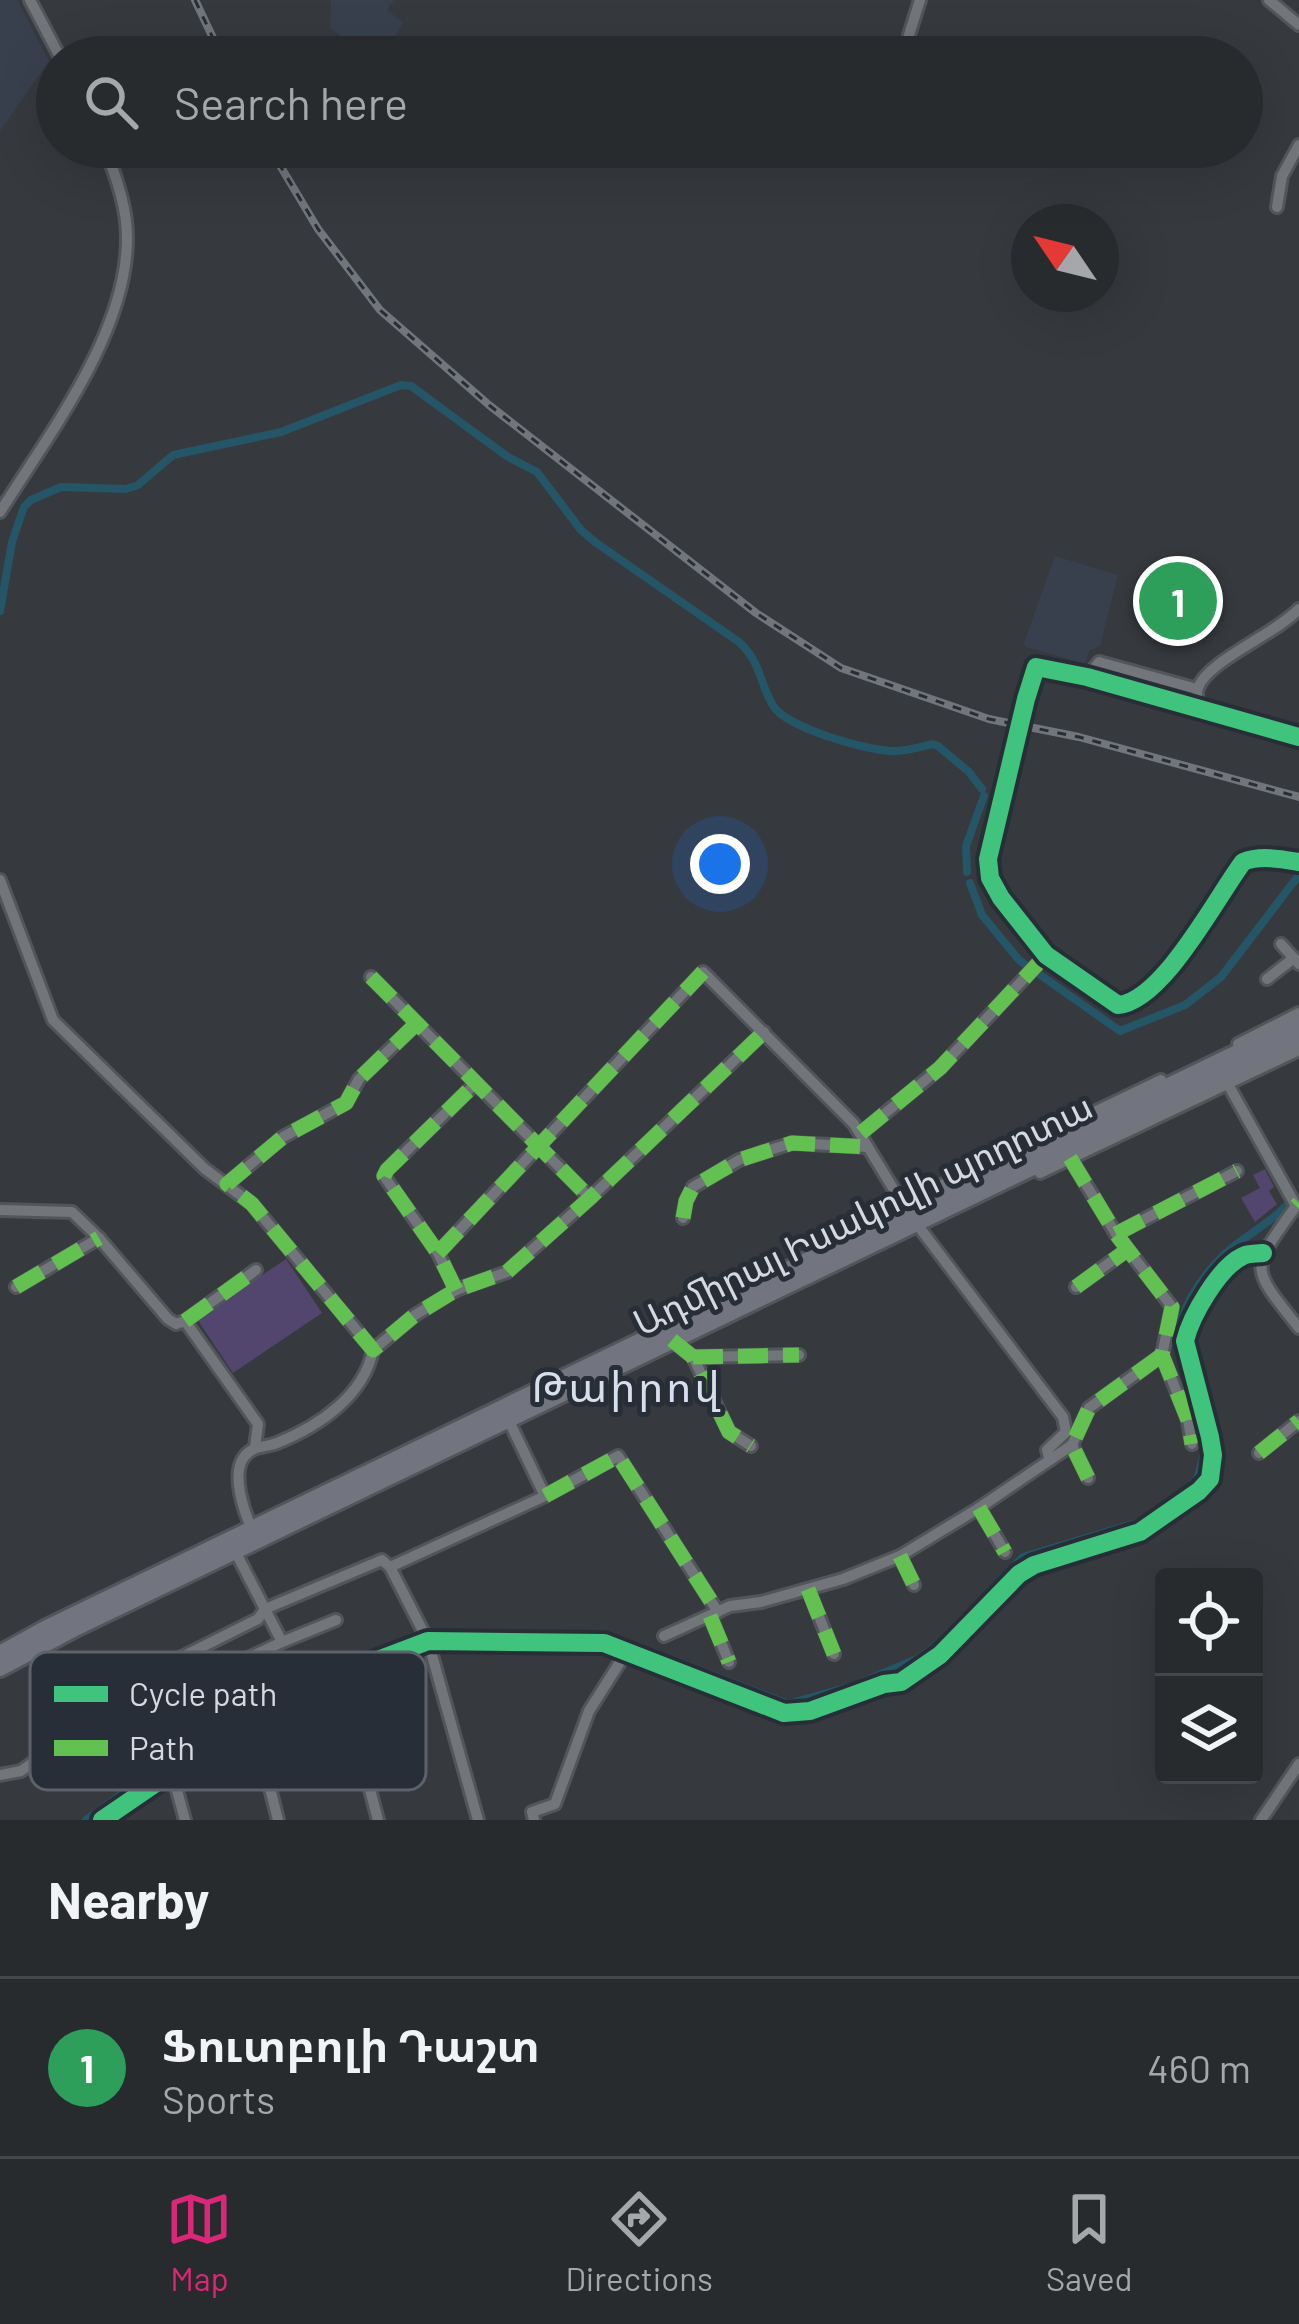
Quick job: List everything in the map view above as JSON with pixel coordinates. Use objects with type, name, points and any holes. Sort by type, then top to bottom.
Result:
[{"type":"highway","name":"Ադմիրալ Իսակովի պողոտա","points":[[1221,1070],[1299,1023]]},
{"type":"highway","name":"Ադմիրալ Իսակովի պողոտա","points":[[0,1654],[253,1528],[1221,1070],[1299,1039]]},
{"type":"highway","name":"Ադմիրալ Իսակովի պողոտա","points":[[0,1668],[919,1214]]},
{"type":"street","points":[[31,0],[49,36]]},
{"type":"street","points":[[909,35],[920,0]]},
{"type":"street","points":[[1269,0],[1299,25]]},
{"type":"street","points":[[1277,207],[1282,176],[1299,145]]},
{"type":"street","points":[[0,512],[106,335],[123,282],[127,237],[110,168]]},
{"type":"street","points":[[1197,708],[1197,689],[1209,671],[1286,623],[1299,609]]},
{"type":"street","points":[[1087,677],[1099,662],[1197,689]]},
{"type":"street","points":[[1299,736],[1036,667],[988,859],[990,878],[1042,961],[1118,1005],[1126,1005],[1168,973],[1243,862],[1299,862]]},
{"type":"street","points":[[0,880],[53,1020],[205,1169],[252,1204],[374,1350]]},
{"type":"street","points":[[1267,979],[1296,961],[1281,944]]},
{"type":"street","points":[[860,1133],[940,1068],[1042,961]]},
{"type":"street","points":[[438,1253],[703,972],[860,1133],[919,1214],[1063,1417],[1066,1432],[1047,1450],[1050,1460]]},
{"type":"street","points":[[371,977],[590,1198]]},
{"type":"street","points":[[919,1214],[941,1219],[1070,1158],[1221,1070],[1299,1013]]},
{"type":"street","points":[[227,1184],[283,1137],[346,1103],[359,1079],[416,1024]]},
{"type":"street","points":[[253,1528],[238,1467],[244,1457],[255,1447],[274,1444],[335,1411],[369,1372],[374,1350],[415,1315],[456,1290],[507,1272],[764,1032]]},
{"type":"street","points":[[1221,1070],[1299,1050]]},
{"type":"street","points":[[1221,1070],[1298,1204],[1263,1253],[1261,1276],[1299,1328]]},
{"type":"street","points":[[456,1290],[438,1253],[385,1178],[387,1170],[476,1084]]},
{"type":"street","points":[[683,1218],[693,1187],[739,1160],[792,1143],[868,1147]]},
{"type":"street","points":[[1070,1158],[1115,1234],[1172,1307],[1162,1355],[1188,1420],[1192,1444]]},
{"type":"street","points":[[1115,1234],[1237,1171]]},
{"type":"street","points":[[0,1210],[72,1212],[176,1324],[256,1270]]},
{"type":"street","points":[[16,1287],[98,1238]]},
{"type":"street","points":[[1076,1287],[1127,1250]]},
{"type":"street","points":[[388,1652],[425,1635],[604,1643],[784,1713],[810,1711],[901,1682],[940,1655],[1005,1587],[1034,1565],[1116,1541],[1156,1522],[1210,1479],[1210,1437],[1185,1341],[1206,1294],[1219,1278],[1243,1256],[1263,1253]]},
{"type":"street","points":[[184,1322],[258,1424],[255,1447]]},
{"type":"street","points":[[672,1340],[693,1357],[729,1432],[751,1446]]},
{"type":"street","points":[[693,1357],[799,1355]]},
{"type":"street","points":[[664,1636],[730,1606],[843,1579],[900,1556],[1072,1444],[1089,1408],[1162,1355]]},
{"type":"street","points":[[508,1419],[545,1496]]},
{"type":"street","points":[[1259,1453],[1299,1421]]},
{"type":"street","points":[[1072,1444],[1088,1478]]},
{"type":"street","points":[[391,1567],[545,1496],[618,1456],[714,1614],[729,1662]]},
{"type":"street","points":[[979,1508],[1005,1552]]},
{"type":"street","points":[[235,1551],[282,1642]]},
{"type":"street","points":[[900,1556],[914,1585]]},
{"type":"street","points":[[192,1652],[258,1619],[265,1609],[382,1560],[391,1567],[425,1635],[478,1820]]},
{"type":"street","points":[[808,1589],[834,1654]]},
{"type":"street","points":[[261,1652],[336,1620]]},
{"type":"street","points":[[534,1820],[532,1812],[555,1804],[589,1711],[627,1651]]},
{"type":"street","points":[[1261,1820],[1299,1764]]},
{"type":"street","points":[[0,1775],[30,1765]]},
{"type":"street","points":[[102,1820],[146,1790]]},
{"type":"street","points":[[177,1790],[185,1820]]},
{"type":"street","points":[[270,1790],[278,1820]]},
{"type":"street","points":[[370,1790],[378,1820]]},
{"type":"shaded area","points":[[0,0],[17,0],[36,36],[36,80],[0,131]]},
{"type":"shaded area","points":[[331,0],[394,0],[387,10],[404,23],[395,36],[341,36],[330,28]]},
{"type":"shaded area","points":[[1055,556],[1118,575],[1100,646],[1089,651],[1085,664],[1024,643]]},
{"type":"shaded area","points":[[1108,669],[1183,690],[1191,701],[1097,676]]},
{"type":"shaded area","points":[[1265,1169],[1277,1204],[1255,1222],[1241,1198],[1260,1188],[1253,1175]]},
{"type":"shaded area","points":[[286,1259],[322,1313],[233,1373],[197,1319]]},
{"type":"waterway","points":[[0,611],[12,542],[31,500],[61,487],[126,489],[138,485],[173,455],[281,432],[401,385],[411,386],[508,457],[537,472],[595,542],[739,642],[782,715],[868,748],[895,751],[938,746],[982,789]]},
{"type":"waterway","points":[[967,872],[966,846],[984,796]]},
{"type":"waterway","points":[[970,883],[982,915],[1019,960],[1120,1031],[1185,1005],[1221,977],[1299,875]]},
{"type":"waterway","points":[[1181,1346],[1181,1322],[1208,1273],[1286,1206]]},
{"type":"waterway","points":[[1172,1505],[1197,1480],[1207,1442]]},
{"type":"waterway","points":[[601,1638],[623,1641],[788,1704],[855,1685],[917,1659],[936,1646],[1023,1557],[1160,1513]]},
{"type":"waterway","points":[[374,1652],[426,1634],[562,1637]]},
{"type":"waterway","points":[[86,1820],[127,1790]]},
{"type":"railway","points":[[195,0],[212,36]]},
{"type":"railway","points":[[282,168],[318,229],[380,310],[489,405],[756,613],[841,668],[989,719],[1079,737],[1299,797]]},
{"type":"marked path","points":[[861,1133],[940,1068],[1046,955]]},
{"type":"marked path","points":[[438,1253],[703,972]]},
{"type":"marked path","points":[[371,977],[590,1198]]},
{"type":"marked path","points":[[416,1024],[359,1079],[346,1103],[283,1137],[227,1184],[252,1204],[373,1350],[415,1315],[456,1290],[507,1272],[764,1032]]},
{"type":"marked path","points":[[456,1290],[438,1253],[384,1176],[475,1084]]},
{"type":"marked path","points":[[683,1218],[693,1187],[739,1160],[792,1143],[868,1147]]},
{"type":"marked path","points":[[1070,1158],[1116,1234],[1172,1307],[1162,1355],[1188,1420],[1192,1444]]},
{"type":"marked path","points":[[1116,1234],[1237,1171]]},
{"type":"marked path","points":[[1296,1206],[1299,1203]]},
{"type":"marked path","points":[[16,1287],[99,1238]]},
{"type":"marked path","points":[[1076,1287],[1127,1250]]},
{"type":"marked path","points":[[185,1321],[256,1270]]},
{"type":"marked path","points":[[672,1340],[693,1357],[729,1432],[751,1446]]},
{"type":"marked path","points":[[693,1357],[799,1355]]},
{"type":"marked path","points":[[1088,1478],[1072,1445],[1089,1408],[1162,1355]]},
{"type":"marked path","points":[[1259,1453],[1299,1421]]},
{"type":"marked path","points":[[545,1496],[618,1456],[718,1612]]},
{"type":"marked path","points":[[979,1508],[1005,1552]]},
{"type":"marked path","points":[[900,1556],[914,1585]]},
{"type":"marked path","points":[[808,1589],[834,1654]]},
{"type":"marked path","points":[[710,1616],[729,1662]]},
{"type":"cycle path","points":[[1299,737],[1036,667],[988,859],[990,878],[1001,898],[1046,955],[1118,1005],[1153,986],[1170,967],[1243,862],[1263,858],[1299,862]]},
{"type":"cycle path","points":[[399,1652],[428,1641],[604,1643],[784,1713],[810,1711],[901,1682],[940,1655],[1019,1574],[1140,1532],[1210,1479],[1210,1437],[1185,1341],[1200,1306],[1225,1270],[1243,1256],[1263,1253]]},
{"type":"cycle path","points":[[102,1820],[146,1790]]},
{"type":"place","name":"Ֆուտբոլի Դաշտ","points":[[1178,601]]},
{"type":"district","name":"Թաիրով","points":[[627,1385]]}]
